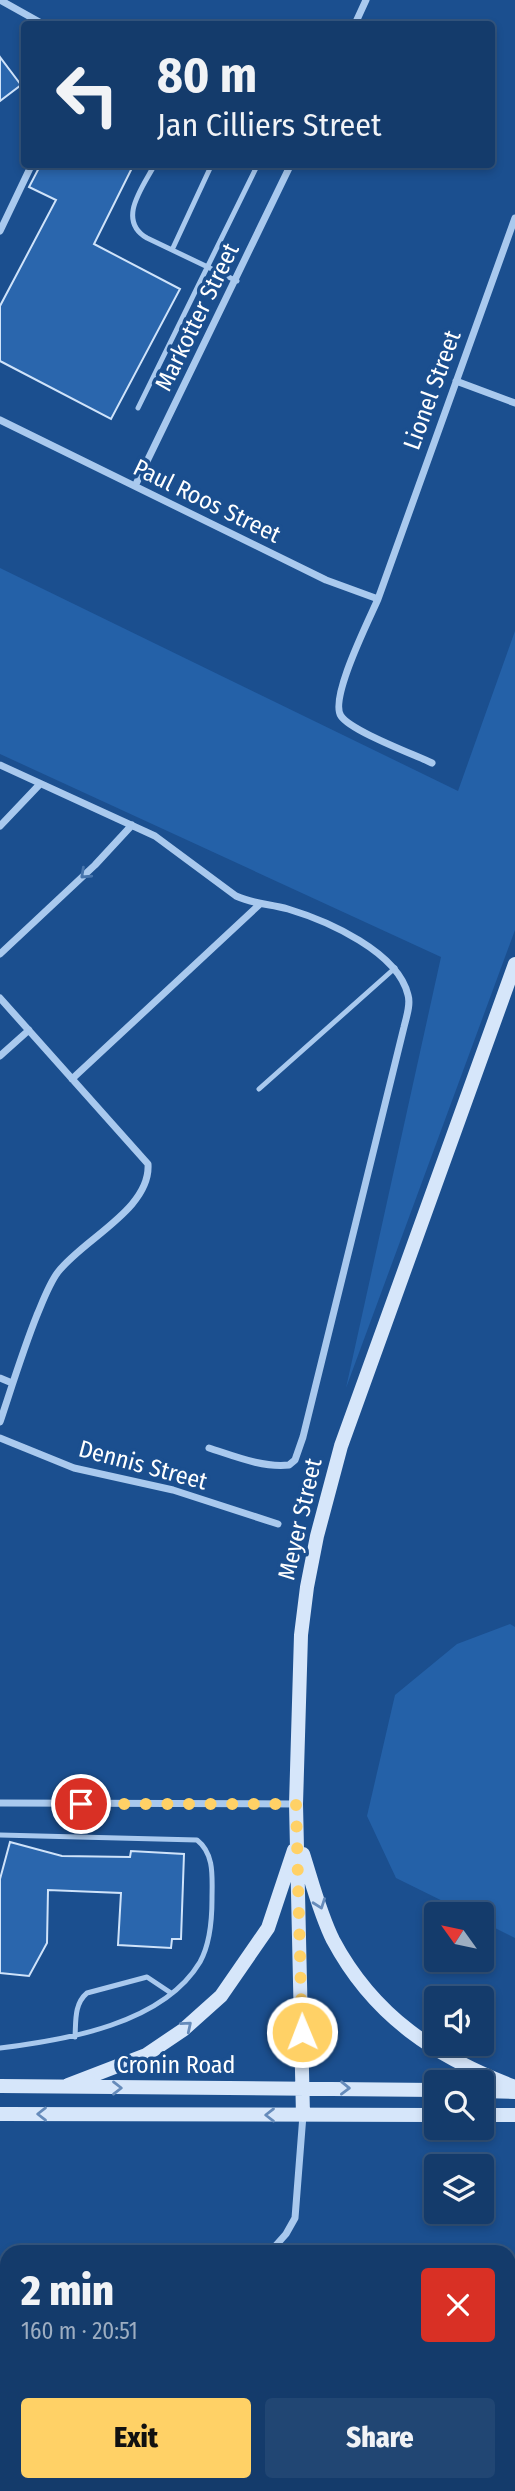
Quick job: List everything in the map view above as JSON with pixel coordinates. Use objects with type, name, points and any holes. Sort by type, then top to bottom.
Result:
[{"type":"street","points":[[0,0],[38,21]]},
{"type":"street","points":[[356,21],[366,0]]},
{"type":"street","points":[[0,231],[30,168]]},
{"type":"street","name":"Markotter Street","points":[[135,486],[237,281],[289,168]]},
{"type":"street","name":"Lionel Street","points":[[378,599],[515,218]]},
{"type":"street","points":[[456,381],[515,403]]},
{"type":"street","name":"Paul Roos Street","points":[[0,420],[326,580],[378,599]]},
{"type":"street","points":[[378,599],[341,688],[337,708],[339,714],[355,727],[432,763]]},
{"type":"street","points":[[0,765],[168,844],[236,896],[304,915],[356,939],[376,951],[395,968],[410,999],[303,1437],[295,1460],[289,1465],[279,1466],[209,1448]]},
{"type":"street","points":[[0,826],[40,785]]},
{"type":"street","points":[[0,954],[95,865],[132,825]]},
{"type":"street","points":[[72,1079],[260,904]]},
{"type":"street","name":"Meyer Street","points":[[303,2115],[296,1804],[301,1636],[307,1587],[327,1490],[344,1435],[515,964]]},
{"type":"street","points":[[0,1422],[42,1302],[58,1272],[122,1214],[137,1198],[149,1176],[148,1164],[1,1000]]},
{"type":"street","points":[[0,1056],[29,1030]]},
{"type":"street","points":[[0,1378],[12,1383]]},
{"type":"street","name":"Dennis Street","points":[[0,1438],[74,1468],[173,1490],[278,1524]]},
{"type":"street","points":[[0,1803],[296,1804]]},
{"type":"street","points":[[60,2088],[146,2055],[183,2030],[221,1996],[268,1928],[298,1840]]},
{"type":"street","points":[[298,1840],[333,1939],[359,1981],[376,2001],[394,2020],[439,2052],[515,2090]]},
{"type":"street","name":"Cronin Road","points":[[0,2086],[424,2090]]},
{"type":"street","points":[[494,2091],[515,2090]]},
{"type":"street","name":"Cronin Road","points":[[0,2114],[424,2115]]},
{"type":"street","points":[[276,2245],[295,2218],[303,2115]]},
{"type":"street","points":[[494,2115],[515,2115]]},
{"type":"lane","points":[[153,168],[138,197],[131,219],[139,233],[237,281]]},
{"type":"lane","points":[[172,250],[210,168]]},
{"type":"lane","points":[[138,408],[255,168]]},
{"type":"lane","points":[[259,1089],[395,968]]},
{"type":"lane","points":[[0,1835],[197,1840],[205,1846],[210,1855],[212,1901],[205,1950],[195,1968],[171,1993],[145,2010],[75,2037],[0,2048]]},
{"type":"lane","points":[[75,2037],[77,2008],[87,1993],[147,1977],[171,1993]]},
{"type":"shaded area","points":[[0,568],[458,791],[515,631],[515,930],[346,1388],[441,957],[0,754]]},
{"type":"shaded area","points":[[510,1624],[515,1627],[515,1938],[494,1928],[494,1902],[445,1902],[396,1878],[367,1816],[395,1695],[457,1644]]},
{"type":"building","points":[[0,57],[21,85],[0,101]]},
{"type":"building","points":[[39,168],[132,168],[94,244],[180,289],[111,419],[0,361],[0,306],[56,200],[29,187]]},
{"type":"building","points":[[10,1842],[62,1856],[130,1857],[131,1851],[184,1854],[181,1939],[172,1939],[171,1948],[118,1945],[121,1893],[48,1890],[47,1943],[29,1976],[0,1973],[0,1879]]},
{"type":"route","points":[[81,1804],[296,1804],[302,2032]]}]
